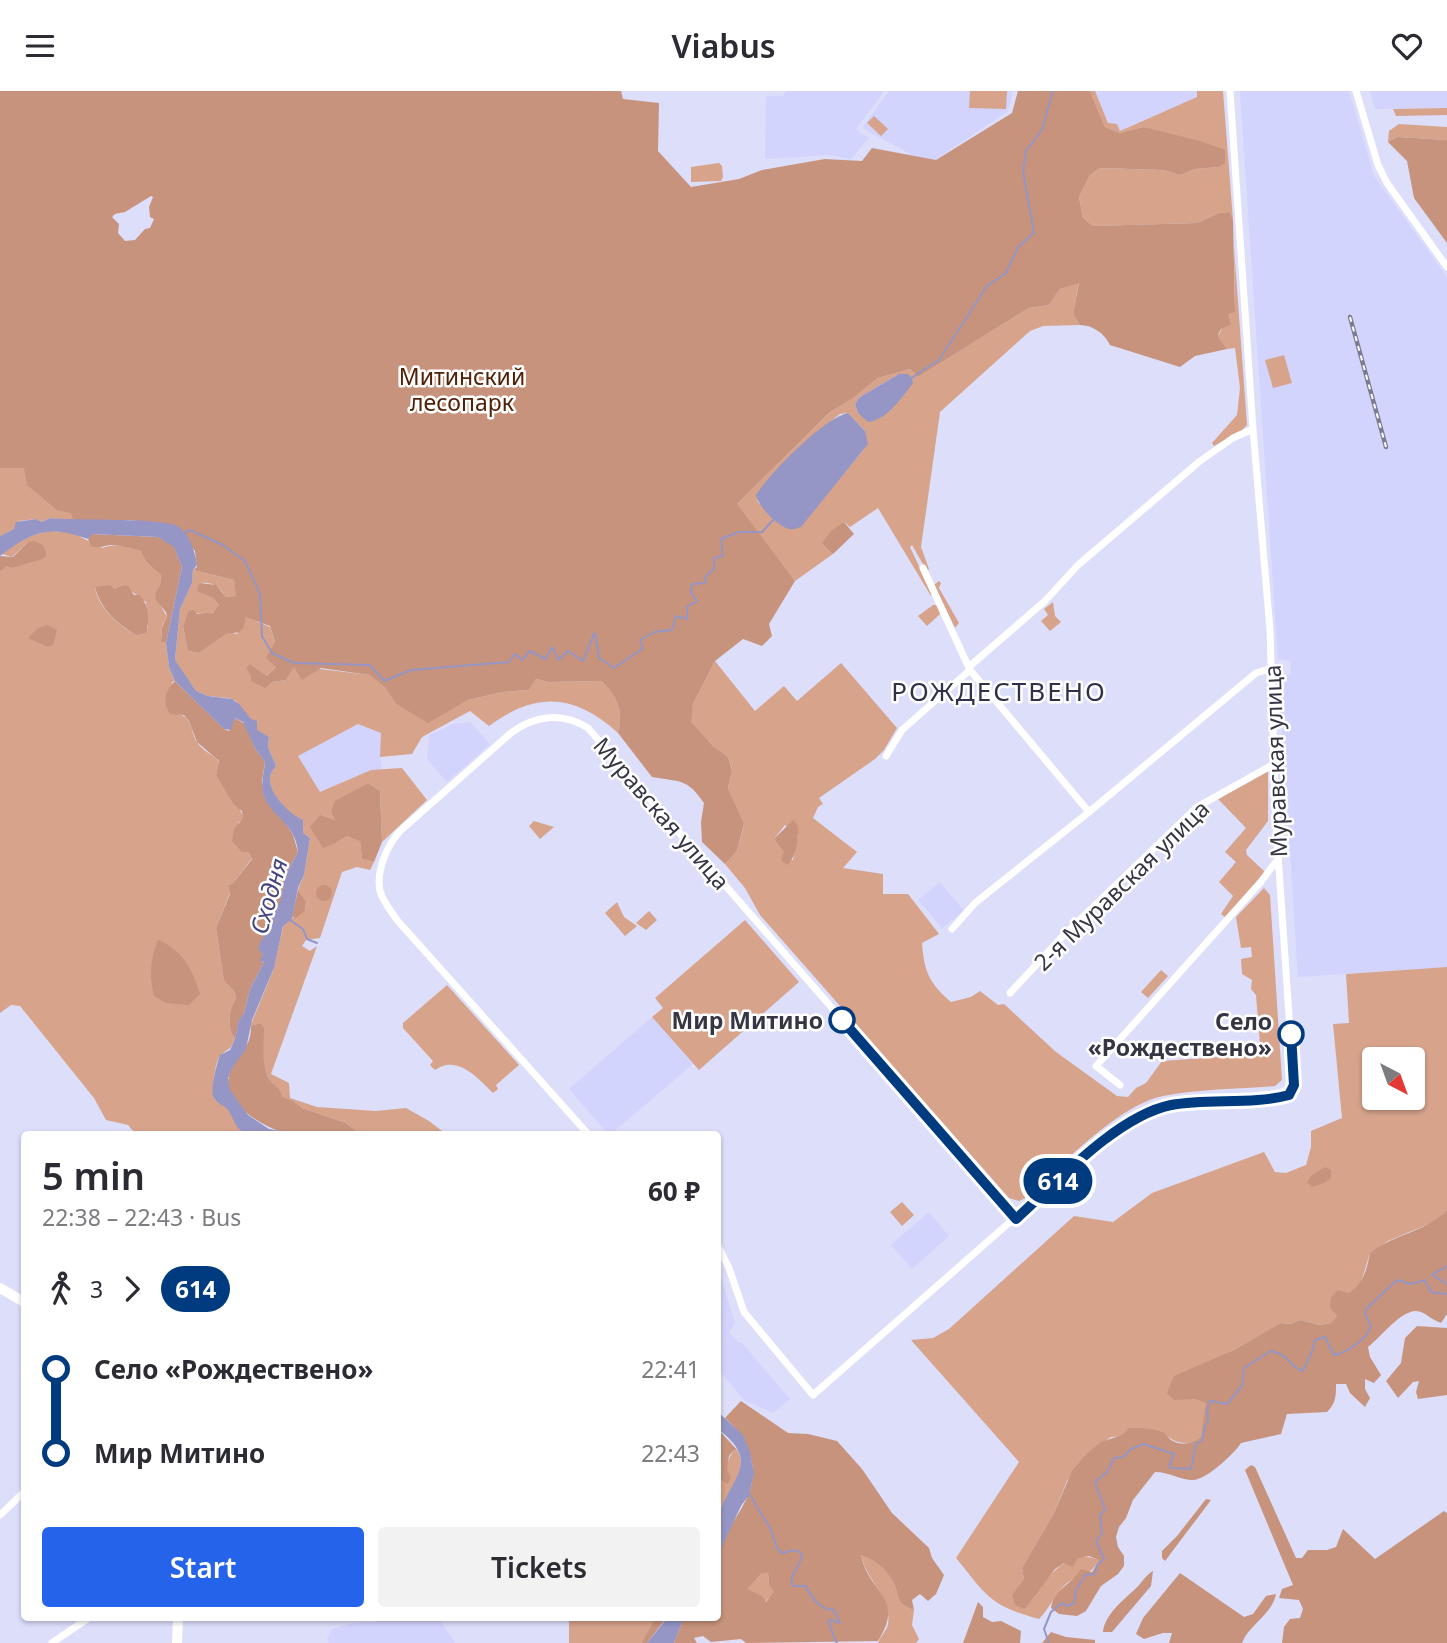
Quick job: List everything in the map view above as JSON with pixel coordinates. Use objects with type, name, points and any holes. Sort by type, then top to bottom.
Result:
[{"type":"main road","points":[[0,1288],[21,1300]]},
{"type":"main road","points":[[177,1643],[178,1621]]},
{"type":"street","name":"Муравская улица","points":[[585,1131],[397,920],[380,892],[380,878],[390,842],[401,829],[519,727],[541,718],[566,718],[578,722],[597,738],[1016,1219],[1109,1135],[1148,1112],[1170,1106],[1285,1097],[1292,1093],[1294,1085],[1274,764],[1272,668],[1230,91]]},
{"type":"street","points":[[1356,91],[1378,165],[1387,183],[1447,267]]},
{"type":"street","points":[[886,755],[902,730],[1045,601],[1078,565],[1200,461],[1233,438],[1253,429]]},
{"type":"street","points":[[923,568],[970,668],[1089,812]]},
{"type":"street","points":[[952,929],[975,903],[1256,673],[1272,668]]},
{"type":"street","name":"2-я Муравская улица","points":[[1010,993],[1062,937],[1197,807],[1274,764]]},
{"type":"street","points":[[1120,1085],[1096,1066],[1272,869],[1279,857]]},
{"type":"street","points":[[721,1252],[744,1312],[813,1395],[1016,1219]]},
{"type":"street","points":[[0,1515],[21,1495]]},
{"type":"street","points":[[52,1643],[84,1621]]},
{"type":"shaded area","points":[[787,91],[883,93],[857,128],[858,132],[869,138],[851,159],[829,155],[765,159],[766,96],[783,96]]},
{"type":"shaded area","points":[[889,91],[1013,91],[1008,111],[929,164],[862,128]]},
{"type":"shaded area","points":[[970,91],[1007,91],[1006,109],[969,108]]},
{"type":"shaded area","points":[[1090,91],[1095,91],[1108,123],[1117,124],[1120,131],[1197,97],[1197,91],[1223,91],[1233,220],[1228,212],[1197,223],[1093,226],[1083,218],[1079,197],[1090,175],[1100,168],[1163,170],[1180,175],[1195,169],[1219,167],[1164,134],[1143,127],[1120,133],[1105,127]]},
{"type":"shaded area","points":[[1095,91],[1197,91],[1197,97],[1120,131],[1108,123]]},
{"type":"shaded area","points":[[1240,91],[1349,91],[1374,176],[1447,277],[1447,967],[1298,977],[1279,679],[1291,674],[1291,668],[1290,661],[1278,659]]},
{"type":"shaded area","points":[[1370,91],[1447,91],[1447,108],[1375,109]]},
{"type":"shaded area","points":[[1447,108],[1447,115],[1396,116],[1393,109]]},
{"type":"shaded area","points":[[874,116],[888,129],[881,136],[867,123]]},
{"type":"shaded area","points":[[1399,124],[1447,127],[1447,140],[1397,137],[1388,142],[1389,131]]},
{"type":"shaded area","points":[[719,163],[722,166],[721,181],[691,182],[691,167]]},
{"type":"shaded area","points":[[1234,248],[1247,425],[1214,446],[1212,443],[1237,415],[1240,388],[1235,348],[1227,349],[1218,336],[1223,327],[1227,326],[1228,314],[1235,311]]},
{"type":"shaded area","points":[[1079,282],[1073,314],[1080,325],[1043,326],[1030,331],[940,412],[921,547],[929,569],[927,571],[912,545],[910,547],[931,596],[878,508],[850,527],[844,522],[826,545],[833,554],[795,581],[736,505],[830,412],[852,399],[878,378],[910,369],[918,377],[1029,308],[1049,305],[1060,289]],"holes":[[[899,374],[858,413],[855,404],[860,397]],[[848,413],[865,431],[864,449],[826,495],[789,529],[757,501],[830,422],[840,414]]]},
{"type":"shaded area","points":[[1284,355],[1292,383],[1273,388],[1265,360]]},
{"type":"shaded area","points":[[899,374],[908,374],[913,383],[888,412],[868,422],[858,413],[855,404],[860,397]]},
{"type":"shaded area","points":[[848,413],[865,431],[868,444],[801,527],[784,527],[764,510],[756,495],[812,435]]},
{"type":"shaded area","points":[[0,468],[24,468],[72,513],[73,521],[50,518],[42,522],[36,519],[19,521],[14,529],[0,536]]},
{"type":"shaded area","points":[[50,518],[156,522],[179,527],[187,535],[197,565],[180,609],[175,660],[196,691],[208,696],[232,699],[251,719],[257,721],[257,730],[269,737],[268,747],[276,766],[270,779],[271,787],[287,809],[303,820],[303,833],[310,838],[304,875],[298,888],[292,919],[283,926],[274,968],[252,1020],[246,1049],[228,1078],[230,1090],[248,1115],[269,1129],[280,1131],[242,1131],[228,1110],[216,1100],[212,1090],[220,1055],[230,1050],[250,989],[264,962],[259,961],[263,955],[258,948],[281,899],[285,876],[298,852],[294,836],[266,801],[262,781],[265,762],[243,722],[235,718],[231,730],[224,729],[175,681],[169,667],[166,643],[182,567],[174,547],[158,537],[92,534],[88,539],[51,532],[32,536],[0,556],[0,536],[14,529],[16,522],[36,519],[42,522]]},
{"type":"shaded area","points":[[50,531],[71,532],[102,548],[117,545],[137,549],[161,575],[155,595],[167,617],[162,626],[161,642],[166,643],[169,667],[175,681],[172,682],[178,714],[189,721],[199,745],[219,762],[216,776],[244,818],[238,823],[252,858],[228,886],[230,893],[216,928],[224,981],[234,991],[236,998],[230,1019],[230,1029],[235,1039],[219,1058],[215,1069],[213,1095],[215,1100],[227,1107],[242,1131],[133,1131],[128,1125],[106,1120],[94,1098],[20,1006],[11,1005],[0,1013],[0,572],[7,566],[46,550],[39,543],[28,542],[12,557],[2,554],[36,534]],"holes":[[[123,585],[146,602],[148,628],[136,635],[116,621],[100,602],[95,587],[114,589]]]},
{"type":"shaded area","points":[[193,570],[234,580],[237,596],[226,597],[216,586],[200,583],[198,592],[213,598],[219,605],[211,613],[188,611],[183,626],[188,651],[199,653],[227,632],[237,634],[244,616],[270,627],[275,642],[277,666],[267,676],[250,664],[272,682],[286,680],[294,666],[371,675],[385,686],[396,704],[428,722],[468,700],[503,692],[529,690],[536,679],[548,682],[601,681],[618,704],[618,733],[602,720],[571,704],[540,703],[523,707],[489,726],[470,711],[422,737],[412,754],[380,757],[381,733],[358,724],[298,756],[320,792],[371,770],[402,768],[427,800],[382,842],[380,791],[368,783],[351,793],[337,821],[336,843],[347,836],[360,840],[362,859],[374,862],[370,870],[357,867],[342,872],[320,938],[306,940],[302,946],[310,951],[317,946],[271,1074],[289,1083],[290,1098],[317,1107],[376,1111],[406,1108],[442,1131],[356,1131],[346,1123],[302,1108],[282,1096],[269,1079],[260,1023],[251,1024],[273,971],[284,923],[305,911],[306,901],[298,890],[304,875],[310,838],[303,833],[301,819],[281,804],[271,786],[270,777],[276,766],[268,747],[269,737],[259,733],[236,701],[196,691],[175,660],[180,609],[192,583]]},
{"type":"shaded area","points":[[939,581],[939,588],[959,623],[955,628],[934,585]]},
{"type":"shaded area","points":[[1053,602],[1055,616],[1061,622],[1050,631],[1041,621],[1048,615],[1044,609]]},
{"type":"shaded area","points":[[937,605],[940,614],[927,626],[918,616]]},
{"type":"shaded area","points":[[715,661],[755,711],[784,686],[797,701],[841,663],[897,728],[884,750],[875,759],[819,798],[823,804],[818,807],[813,818],[857,852],[843,868],[883,874],[883,894],[908,894],[939,934],[922,943],[924,961],[937,989],[951,1002],[971,997],[980,991],[998,1005],[1004,1004],[1056,1052],[1117,1096],[1128,1097],[1136,1088],[1146,1083],[1162,1061],[1233,1056],[1260,1044],[1256,995],[1251,989],[1252,980],[1242,974],[1241,959],[1252,957],[1251,947],[1241,948],[1236,917],[1264,888],[1270,895],[1282,1080],[1275,1086],[1190,1092],[1146,1102],[1128,1111],[1091,1138],[1027,1197],[1019,1201],[1009,1198],[760,915],[745,888],[725,864],[737,851],[744,825],[728,788],[732,769],[728,757],[690,722],[693,704]],"holes":[[[785,825],[798,835],[793,860],[781,860],[785,852],[774,839]]]},
{"type":"shaded area","points":[[470,722],[490,744],[447,782],[427,759],[429,735],[453,724]]},
{"type":"shaded area","points":[[358,724],[382,733],[382,771],[371,770],[320,792],[298,756]]},
{"type":"shaded area","points":[[1268,770],[1268,821],[1246,850],[1247,855],[1265,872],[1225,917],[1221,914],[1233,896],[1219,882],[1236,862],[1225,852],[1246,828],[1218,799]]},
{"type":"shaded area","points":[[534,821],[554,827],[540,839],[529,826]]},
{"type":"shaded area","points":[[940,882],[964,911],[942,928],[918,900]]},
{"type":"shaded area","points":[[617,902],[624,917],[637,926],[625,936],[605,913]]},
{"type":"shaded area","points":[[649,911],[657,920],[646,930],[636,923]]},
{"type":"shaded area","points":[[745,920],[799,982],[699,1070],[652,1017],[663,1008],[655,998]]},
{"type":"shaded area","points":[[1447,967],[1447,1210],[1436,1221],[1388,1241],[1370,1253],[1357,1288],[1348,1293],[1331,1323],[1320,1325],[1300,1320],[1291,1324],[1280,1323],[1215,1359],[1194,1399],[1207,1403],[1201,1438],[1182,1443],[1165,1434],[1111,1437],[1085,1455],[1067,1481],[1054,1513],[1022,1568],[1024,1579],[1019,1588],[1025,1609],[1047,1579],[1065,1563],[1075,1558],[1099,1560],[1088,1572],[1067,1583],[1039,1619],[999,1604],[983,1591],[956,1558],[1019,1462],[911,1340],[933,1338],[949,1329],[1074,1216],[1113,1222],[1152,1193],[1264,1152],[1275,1172],[1286,1173],[1306,1165],[1311,1147],[1311,1131],[1342,1118],[1333,1024],[1349,1023],[1346,974]]},
{"type":"shaded area","points":[[1161,970],[1168,976],[1148,998],[1141,992]]},
{"type":"shaded area","points":[[447,985],[519,1065],[496,1085],[498,1089],[493,1093],[474,1075],[459,1066],[443,1066],[435,1070],[430,1065],[433,1061],[403,1028],[403,1023]]},
{"type":"shaded area","points":[[652,1017],[693,1064],[615,1131],[605,1131],[569,1089]]},
{"type":"shaded area","points":[[902,1202],[914,1215],[902,1226],[890,1212]]},
{"type":"shaded area","points":[[929,1212],[949,1236],[912,1269],[891,1245]]},
{"type":"shaded area","points":[[721,1277],[735,1323],[729,1332],[741,1342],[790,1399],[773,1413],[744,1400],[721,1373]]},
{"type":"shaded area","points":[[721,1415],[743,1435],[750,1452],[754,1474],[749,1495],[721,1549],[721,1509],[737,1478],[741,1460],[731,1440],[721,1432]]},
{"type":"shaded area","points":[[734,1450],[738,1451],[740,1468],[735,1486],[721,1511],[721,1480]]},
{"type":"shaded area","points":[[861,1554],[883,1568],[895,1585],[900,1601],[914,1610],[912,1625],[919,1639],[916,1643],[878,1643],[887,1626],[888,1614],[883,1596],[868,1573]]},
{"type":"shaded area","points":[[768,1571],[769,1586],[775,1591],[765,1602],[746,1589],[761,1574]]},
{"type":"shaded area","points":[[441,1621],[455,1643],[329,1643],[327,1639],[332,1629],[350,1624]]},
{"type":"shaded area","points":[[569,1621],[654,1621],[641,1643],[569,1643]]},
{"type":"shaded area","points":[[665,1621],[682,1621],[674,1643],[647,1643]]},
{"type":"green space","name":"Митинский лесопарк","points":[[0,91],[621,91],[623,99],[659,103],[658,151],[691,187],[739,179],[762,170],[825,159],[862,161],[872,148],[936,160],[1012,113],[1018,91],[1090,91],[1105,127],[1120,133],[1143,127],[1225,150],[1225,163],[1219,167],[1195,169],[1180,175],[1163,170],[1100,168],[1090,175],[1079,197],[1083,218],[1093,226],[1197,223],[1219,213],[1229,212],[1233,220],[1235,312],[1228,314],[1231,325],[1221,329],[1218,336],[1227,349],[1195,356],[1180,367],[1110,345],[1098,331],[1080,325],[1073,314],[1079,283],[1060,289],[1049,305],[1029,308],[918,377],[910,369],[878,378],[852,399],[830,412],[737,504],[795,581],[769,624],[772,636],[762,646],[743,639],[715,661],[693,704],[691,722],[713,746],[728,757],[732,770],[728,788],[744,824],[737,851],[725,864],[702,842],[704,803],[687,785],[652,777],[618,733],[618,704],[601,681],[548,682],[536,679],[529,690],[503,692],[468,700],[428,723],[396,704],[385,687],[370,675],[321,668],[302,680],[294,667],[286,680],[272,682],[265,688],[251,681],[246,668],[250,664],[267,676],[276,667],[266,658],[275,642],[270,626],[245,617],[243,628],[239,632],[227,633],[199,653],[188,651],[183,626],[188,611],[194,610],[197,614],[213,613],[219,605],[213,598],[198,592],[200,583],[216,585],[226,597],[236,596],[234,580],[193,570],[197,567],[195,551],[175,526],[131,520],[73,521],[71,513],[57,510],[27,485],[24,468],[0,468]],"holes":[[[153,197],[149,207],[150,217],[154,219],[150,228],[145,229],[135,240],[125,241],[118,233],[119,224],[112,217]]]},
{"type":"green space","points":[[1397,137],[1447,140],[1447,243],[1414,198],[1407,161],[1388,142]]},
{"type":"green space","points":[[844,522],[854,534],[833,554],[822,543],[831,531]]},
{"type":"green space","points":[[91,534],[158,537],[174,546],[182,567],[166,643],[161,642],[166,612],[156,600],[155,594],[161,575],[146,561],[141,551],[110,545],[91,546],[88,539]]},
{"type":"green space","points":[[33,541],[43,546],[46,556],[12,568],[7,566],[0,572],[0,556],[13,557],[28,542]]},
{"type":"green space","points":[[110,585],[114,589],[128,586],[134,595],[142,598],[148,613],[146,633],[136,635],[116,621],[106,609],[95,587]]},
{"type":"green space","points":[[48,625],[57,630],[53,645],[48,647],[28,638],[38,628]]},
{"type":"green space","points":[[175,681],[224,729],[229,731],[235,718],[245,724],[255,748],[265,762],[262,781],[265,799],[293,835],[298,852],[286,874],[281,901],[259,947],[263,955],[260,961],[264,962],[250,989],[235,1039],[230,1029],[230,1019],[236,998],[234,991],[224,981],[216,928],[230,894],[228,886],[252,859],[249,852],[242,852],[232,841],[234,829],[243,818],[242,811],[231,800],[216,776],[219,761],[197,742],[184,715],[170,714],[168,710],[166,697]]},
{"type":"green space","points":[[368,783],[380,791],[382,842],[374,862],[362,859],[360,841],[347,836],[323,848],[310,827],[320,815],[336,821],[331,811],[335,801]]},
{"type":"green space","points":[[793,820],[798,826],[797,842],[795,853],[787,865],[781,860],[784,852],[774,839]]},
{"type":"green space","points":[[321,885],[327,885],[332,893],[330,899],[321,901],[316,896],[316,890]]},
{"type":"green space","points":[[298,890],[306,901],[305,911],[296,918],[292,917]]},
{"type":"green space","points":[[158,940],[180,955],[194,976],[200,994],[189,1005],[166,1003],[154,996],[151,968]]},
{"type":"green space","points":[[260,1023],[264,1028],[266,1073],[282,1096],[302,1108],[346,1123],[356,1131],[279,1131],[242,1109],[230,1091],[228,1081],[234,1064],[247,1045],[251,1026]]},
{"type":"green space","points":[[1325,1167],[1331,1170],[1331,1178],[1312,1187],[1307,1182],[1312,1175]]},
{"type":"green space","points":[[1447,1210],[1447,1314],[1441,1323],[1422,1312],[1410,1312],[1397,1320],[1368,1347],[1370,1357],[1381,1375],[1374,1383],[1365,1379],[1365,1389],[1370,1398],[1365,1407],[1350,1393],[1346,1384],[1336,1384],[1335,1399],[1327,1412],[1287,1414],[1281,1434],[1241,1443],[1227,1459],[1199,1479],[1188,1480],[1155,1472],[1133,1500],[1119,1527],[1116,1537],[1124,1556],[1124,1566],[1101,1586],[1086,1611],[1077,1616],[1059,1614],[1051,1608],[1059,1591],[1081,1569],[1092,1572],[1099,1560],[1089,1556],[1078,1558],[1073,1567],[1064,1563],[1055,1569],[1025,1609],[1015,1605],[1012,1595],[1024,1579],[1022,1568],[1054,1513],[1072,1471],[1085,1455],[1101,1442],[1122,1435],[1129,1428],[1160,1431],[1180,1443],[1188,1443],[1201,1437],[1206,1403],[1194,1399],[1174,1400],[1167,1393],[1174,1376],[1234,1350],[1280,1323],[1291,1324],[1300,1320],[1320,1325],[1331,1323],[1337,1315],[1330,1308],[1331,1298],[1338,1290],[1348,1293],[1357,1286],[1366,1271],[1370,1253],[1429,1223]]},
{"type":"green space","points":[[1417,1326],[1447,1328],[1447,1395],[1418,1399],[1416,1392],[1419,1381],[1413,1382],[1398,1398],[1386,1381],[1401,1363],[1405,1338]]},
{"type":"green space","points":[[741,1401],[788,1433],[808,1434],[837,1441],[862,1469],[892,1513],[929,1548],[932,1558],[944,1575],[936,1594],[928,1601],[920,1594],[912,1600],[914,1610],[907,1607],[900,1601],[895,1585],[886,1572],[874,1561],[861,1555],[865,1568],[887,1604],[886,1626],[878,1641],[746,1643],[741,1639],[711,1642],[703,1636],[694,1638],[697,1643],[674,1643],[682,1621],[721,1621],[721,1545],[746,1500],[753,1476],[748,1449],[740,1433],[725,1418]],"holes":[[[768,1572],[769,1586],[774,1591],[766,1602],[762,1596],[747,1589],[761,1574]]]},
{"type":"green space","points":[[721,1432],[738,1451],[734,1450],[729,1456],[727,1470],[731,1477],[728,1484],[721,1480]]},
{"type":"green space","points":[[1251,1465],[1255,1467],[1296,1558],[1302,1558],[1308,1550],[1336,1547],[1343,1529],[1375,1559],[1444,1511],[1447,1513],[1447,1643],[1282,1643],[1284,1627],[1290,1619],[1300,1618],[1303,1609],[1299,1600],[1279,1598],[1282,1589],[1293,1585],[1245,1470]]},
{"type":"green space","points":[[1206,1499],[1211,1500],[1165,1561],[1162,1551]]},
{"type":"green space","points":[[1153,1571],[1151,1586],[1112,1632],[1103,1632],[1114,1609]]},
{"type":"green space","points":[[1180,1573],[1244,1617],[1253,1614],[1266,1596],[1276,1594],[1270,1608],[1242,1643],[1169,1643],[1172,1633],[1144,1639],[1136,1634],[1143,1618]]},
{"type":"green space","points":[[978,1602],[983,1607],[983,1617],[992,1622],[1001,1621],[1021,1631],[1020,1643],[963,1643]]},
{"type":"green space","points":[[654,1621],[664,1621],[647,1643],[641,1643]]},
{"type":"green space","points":[[1051,1632],[1066,1637],[1095,1640],[1095,1643],[1042,1643]]},
{"type":"waterway","points":[[910,379],[939,360],[987,286],[1006,273],[1018,247],[1034,233],[1023,171],[1026,151],[1042,130],[1053,91]]},
{"type":"waterway","points":[[595,633],[599,658],[614,668],[643,648],[640,640],[654,632],[672,630],[676,616],[687,619],[687,607],[697,601],[691,593],[692,584],[705,583],[706,576],[714,569],[714,558],[723,556],[721,539],[739,532],[762,532],[775,518]]},
{"type":"waterway","points":[[184,533],[190,530],[223,545],[245,561],[260,594],[262,636],[272,653],[294,663],[370,665],[384,681],[411,670],[509,662],[515,654],[522,660],[530,651],[545,659],[553,647],[558,660],[568,651],[583,661],[594,634]]},
{"type":"waterway","points":[[290,920],[303,929],[307,939],[317,943]]},
{"type":"waterway","points":[[1447,1266],[1432,1275],[1447,1284]]},
{"type":"waterway","points":[[1049,1643],[1044,1629],[1051,1612],[1062,1603],[1068,1606],[1074,1603],[1076,1590],[1085,1575],[1095,1574],[1097,1565],[1104,1559],[1096,1541],[1102,1533],[1100,1515],[1105,1510],[1095,1482],[1107,1472],[1114,1458],[1123,1457],[1131,1449],[1144,1444],[1174,1454],[1169,1466],[1171,1468],[1191,1469],[1196,1444],[1202,1440],[1208,1421],[1206,1413],[1210,1401],[1227,1404],[1242,1386],[1244,1368],[1271,1351],[1282,1355],[1303,1371],[1315,1340],[1325,1337],[1334,1355],[1351,1348],[1366,1335],[1371,1326],[1365,1314],[1366,1309],[1397,1280],[1411,1284],[1425,1280],[1431,1292],[1447,1294]]},
{"type":"waterway","points":[[750,1495],[771,1530],[777,1548],[782,1553],[796,1550],[802,1554],[791,1583],[794,1586],[806,1586],[817,1603],[834,1610],[840,1623],[830,1620],[828,1622],[837,1643]]},
{"type":"railway","points":[[1350,317],[1386,447]]},
{"type":"bus line","name":"614","points":[[842,1020],[1016,1219],[1109,1135],[1148,1112],[1197,1102],[1285,1097],[1292,1093],[1294,1085],[1291,1034]]},
{"type":"place","name":"Мир Митино","points":[[842,1020]]},
{"type":"place","name":"Село «Рождествено»","points":[[1291,1034]]},
{"type":"district","name":"РОЖДЕСТВЕНО","points":[[999,691]]},
{"type":"water label","name":"Сходня","points":[[268,896]]}]
